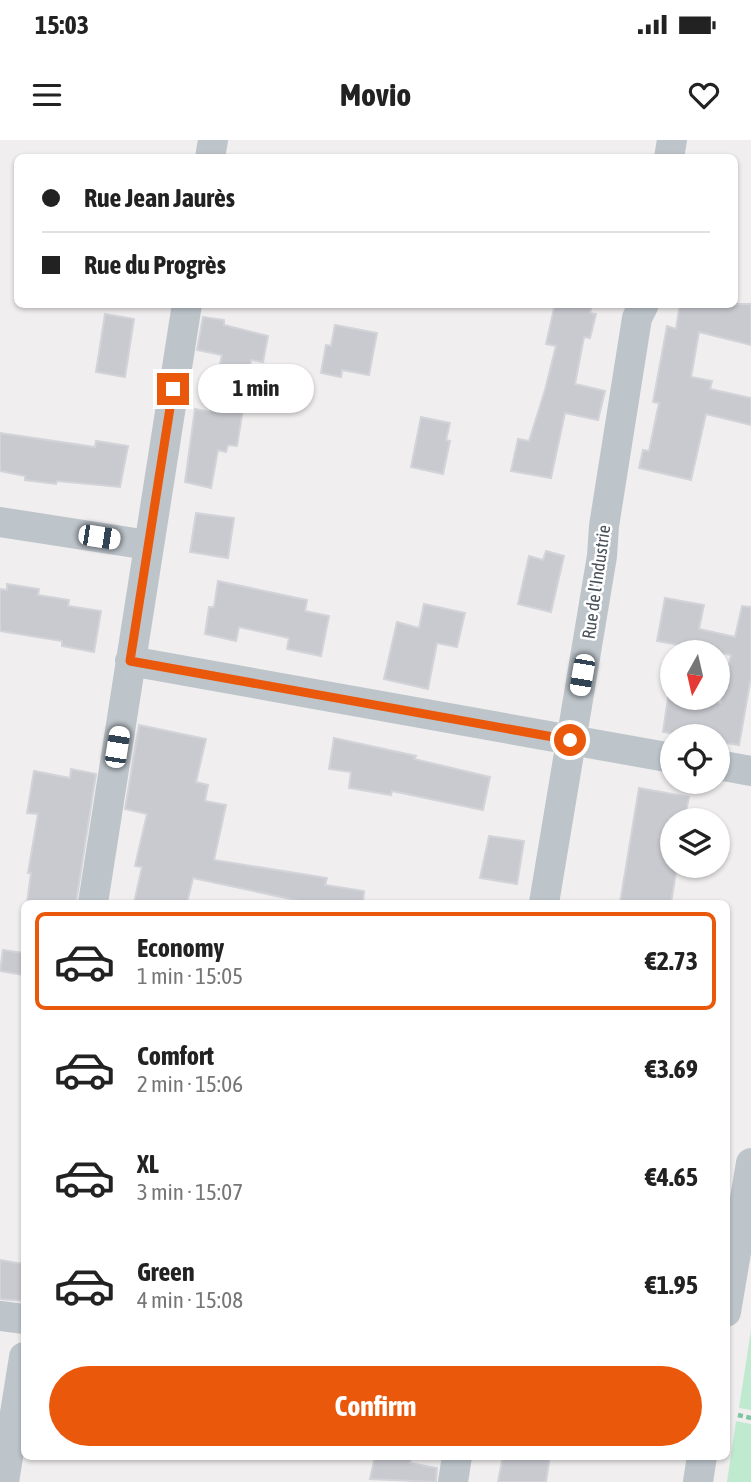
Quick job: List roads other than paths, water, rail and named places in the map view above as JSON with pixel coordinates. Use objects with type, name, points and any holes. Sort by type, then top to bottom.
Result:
[{"type":"street","points":[[93,900],[186,308]]},
{"type":"street","name":"Rue de l'Industrie","points":[[544,900],[602,556],[604,526],[634,332],[643,308]]},
{"type":"street","points":[[0,522],[148,545]]},
{"type":"street","points":[[130,661],[660,756]]},
{"type":"street","points":[[730,767],[751,771]]},
{"type":"street","points":[[730,1288],[751,1163]]},
{"type":"street","points":[[0,1316],[21,1319]]},
{"type":"street","points":[[4,1482],[4,1452],[21,1371]]},
{"type":"street","points":[[453,1482],[456,1460]]},
{"type":"street","points":[[698,1482],[701,1460]]}]
